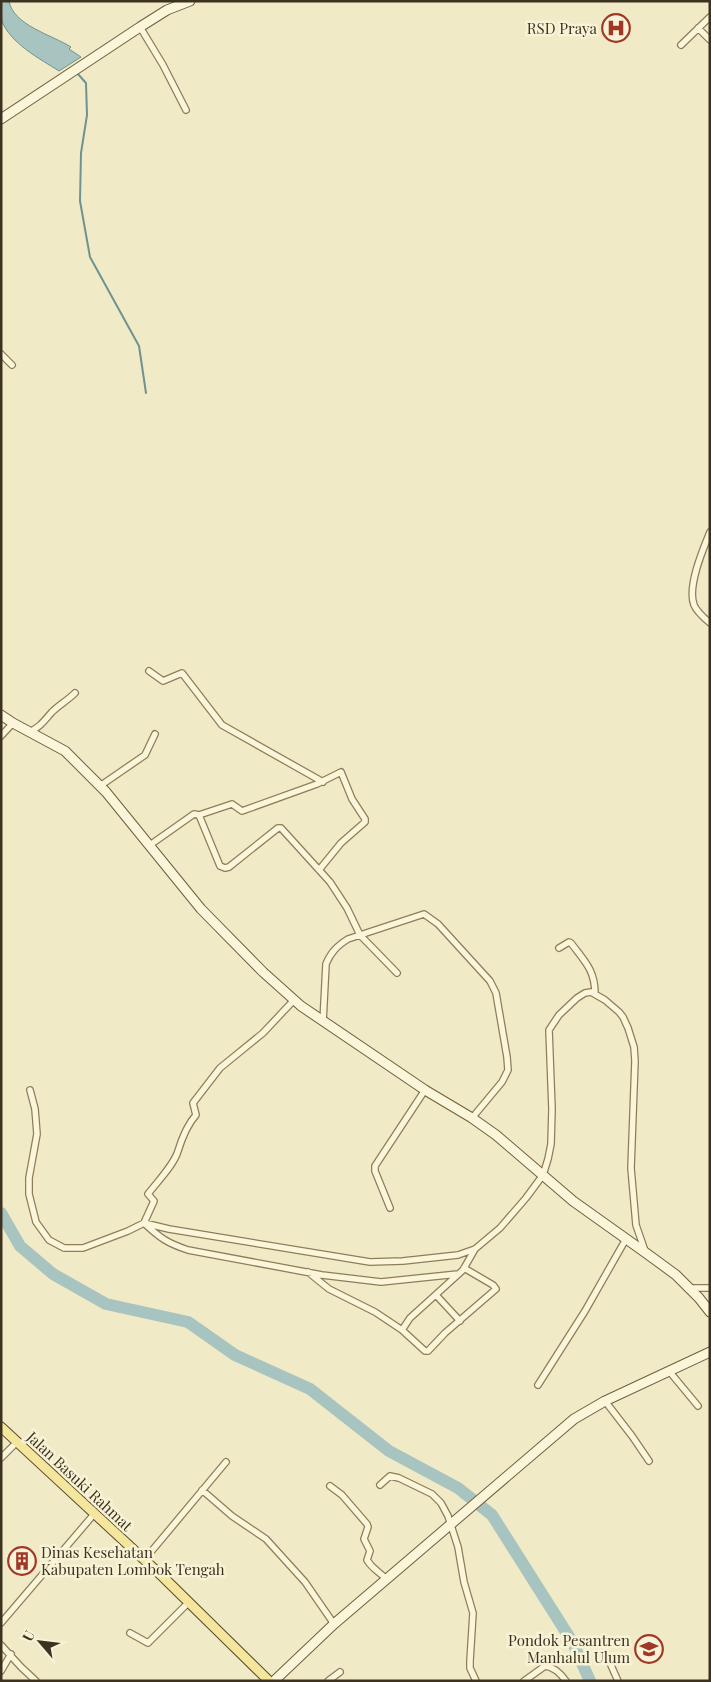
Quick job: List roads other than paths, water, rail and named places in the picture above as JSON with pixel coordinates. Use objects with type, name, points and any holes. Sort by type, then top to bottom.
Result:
[{"type":"main road","name":"Jalan Basuki Rahmat","points":[[1,1427],[144,1559],[269,1681]]},
{"type":"street","points":[[1,119],[167,10],[190,1]]},
{"type":"street","points":[[681,45],[710,17]]},
{"type":"street","points":[[140,27],[163,65],[186,110]]},
{"type":"street","points":[[698,28],[710,40]]},
{"type":"street","points":[[1,354],[12,365]]},
{"type":"street","points":[[710,532],[696,571],[692,592],[694,604],[710,623]]},
{"type":"street","points":[[149,671],[163,681],[182,673],[222,725],[323,782]]},
{"type":"street","points":[[30,732],[41,726],[53,712],[75,693]]},
{"type":"street","points":[[1,715],[13,724],[65,751],[100,786],[201,909],[263,972],[300,1006],[496,1135],[573,1201],[646,1252],[690,1288],[710,1312]]},
{"type":"street","points":[[1,736],[13,724]]},
{"type":"street","points":[[100,786],[144,755],[154,734]]},
{"type":"street","points":[[150,845],[194,814],[199,815],[232,804],[242,811],[323,782],[341,772],[352,799],[366,819],[341,843],[319,870]]},
{"type":"street","points":[[199,815],[222,868],[229,867],[280,827],[330,882],[347,908],[360,935],[397,973]]},
{"type":"street","points":[[323,1022],[326,964],[336,946],[360,935],[424,914],[438,924],[490,981],[496,993],[508,1070],[502,1082],[472,1118]]},
{"type":"street","points":[[558,948],[568,943],[571,944],[592,971],[595,994]]},
{"type":"street","points":[[30,1090],[35,1110],[37,1134],[29,1178],[29,1194],[36,1222],[49,1240],[64,1248],[83,1248],[144,1223],[169,1229],[370,1262],[403,1261],[458,1255],[476,1249],[489,1239],[543,1175],[551,1144],[550,1030],[577,998],[585,993],[595,994],[608,1002],[624,1017],[634,1047],[631,1168],[636,1228],[646,1252]]},
{"type":"street","points":[[144,1223],[154,1201],[148,1194],[169,1167],[178,1151],[178,1145],[196,1115],[192,1104],[196,1098],[220,1068],[263,1033],[294,1000]]},
{"type":"street","points":[[390,1208],[375,1171],[375,1166],[425,1090]]},
{"type":"street","points":[[144,1223],[158,1237],[188,1250],[308,1272],[385,1282],[458,1274]]},
{"type":"street","points":[[538,1385],[585,1311],[626,1239]]},
{"type":"street","points":[[402,1330],[410,1318],[464,1268],[476,1249]]},
{"type":"street","points":[[308,1272],[329,1289],[381,1315],[426,1351],[486,1300],[496,1288],[464,1268]]},
{"type":"street","points":[[690,1288],[710,1288]]},
{"type":"street","points":[[436,1295],[460,1321]]},
{"type":"street","points":[[274,1681],[334,1624],[574,1419],[605,1401],[710,1352]]},
{"type":"street","points":[[670,1371],[698,1406]]},
{"type":"street","points":[[605,1401],[640,1446],[649,1461]]},
{"type":"street","points":[[1,1458],[18,1441]]},
{"type":"street","points":[[144,1559],[226,1462]]},
{"type":"street","points":[[380,1485],[387,1477],[392,1475],[426,1491],[441,1503],[452,1524],[473,1613],[470,1668],[476,1681]]},
{"type":"street","points":[[330,1486],[342,1495],[367,1524],[368,1527],[364,1539],[370,1550],[367,1560],[373,1569],[380,1572],[386,1579]]},
{"type":"street","points":[[202,1490],[232,1516],[266,1538],[305,1582],[334,1624]]},
{"type":"street","points":[[1,1623],[95,1513]]},
{"type":"street","points":[[130,1633],[148,1643],[189,1602]]},
{"type":"street","points":[[1,1645],[36,1681]]},
{"type":"street","points":[[1,1672],[11,1654]]},
{"type":"street","points":[[610,1663],[618,1681]]},
{"type":"street","points":[[524,1681],[545,1666],[558,1671],[566,1681]]},
{"type":"street","points":[[328,1681],[340,1672]]},
{"type":"water","points":[[1,1],[9,1],[12,9],[25,23],[71,47],[69,49],[81,57],[59,71],[35,56],[6,29],[1,19]]},
{"type":"waterway","points":[[77,73],[86,83],[87,115],[81,153],[80,201],[90,257],[139,346],[146,393]]},
{"type":"waterway","points":[[1,1213],[20,1246],[53,1274],[106,1304],[188,1322],[235,1355],[310,1389],[389,1451],[458,1488],[492,1515],[573,1643],[590,1681]]},
{"type":"place","name":"RSD Praya","points":[[616,28]]},
{"type":"place","name":"Dinas Kesehatan Kabupaten Lombok Tengah","points":[[22,1561]]},
{"type":"place","name":"Pondok Pesantren Manhalul Ulum","points":[[649,1649]]}]
